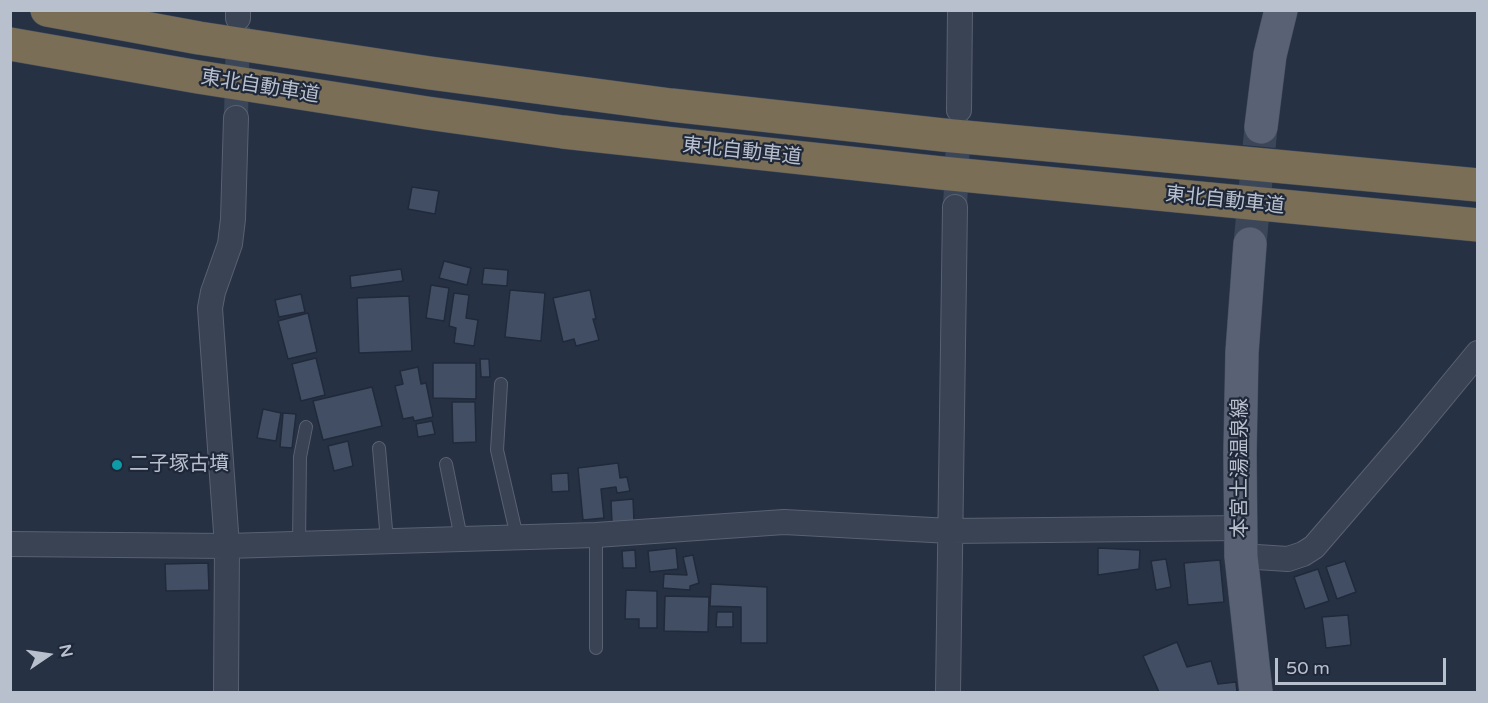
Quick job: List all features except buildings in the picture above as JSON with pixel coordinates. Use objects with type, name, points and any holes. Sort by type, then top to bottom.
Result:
[{"type":"highway","name":"東北自動車道","points":[[47,10],[200,38],[430,73],[671,105],[943,135],[1478,185]]},
{"type":"highway","name":"東北自動車道","points":[[10,44],[198,77],[563,132],[941,173],[1478,225]]},
{"type":"main road","points":[[1262,127],[1270,55],[1281,10]]},
{"type":"main road","name":"本宮土湯温泉線","points":[[1250,244],[1242,352],[1241,542],[1256,693]]},
{"type":"street","points":[[959,110],[960,10]]},
{"type":"street","points":[[226,693],[227,546],[210,308],[213,292],[230,244],[233,219],[236,118]]},
{"type":"street","points":[[948,693],[955,207]]},
{"type":"street","points":[[10,544],[227,546],[596,535],[784,522],[1241,542],[1288,559],[1314,548],[1478,353]]},
{"type":"lane","points":[[501,384],[497,450],[517,537]]},
{"type":"lane","points":[[299,543],[300,457],[306,427]]},
{"type":"lane","points":[[379,448],[387,541]]},
{"type":"lane","points":[[446,464],[461,538]]},
{"type":"lane","points":[[596,535],[596,648]]},
{"type":"tunnel","points":[[236,118],[238,27]]},
{"type":"tunnel","points":[[955,207],[959,120]]},
{"type":"tunnel","points":[[1250,244],[1261,127]]},
{"type":"place","name":"二子塚古墳","points":[[117,465]]}]
